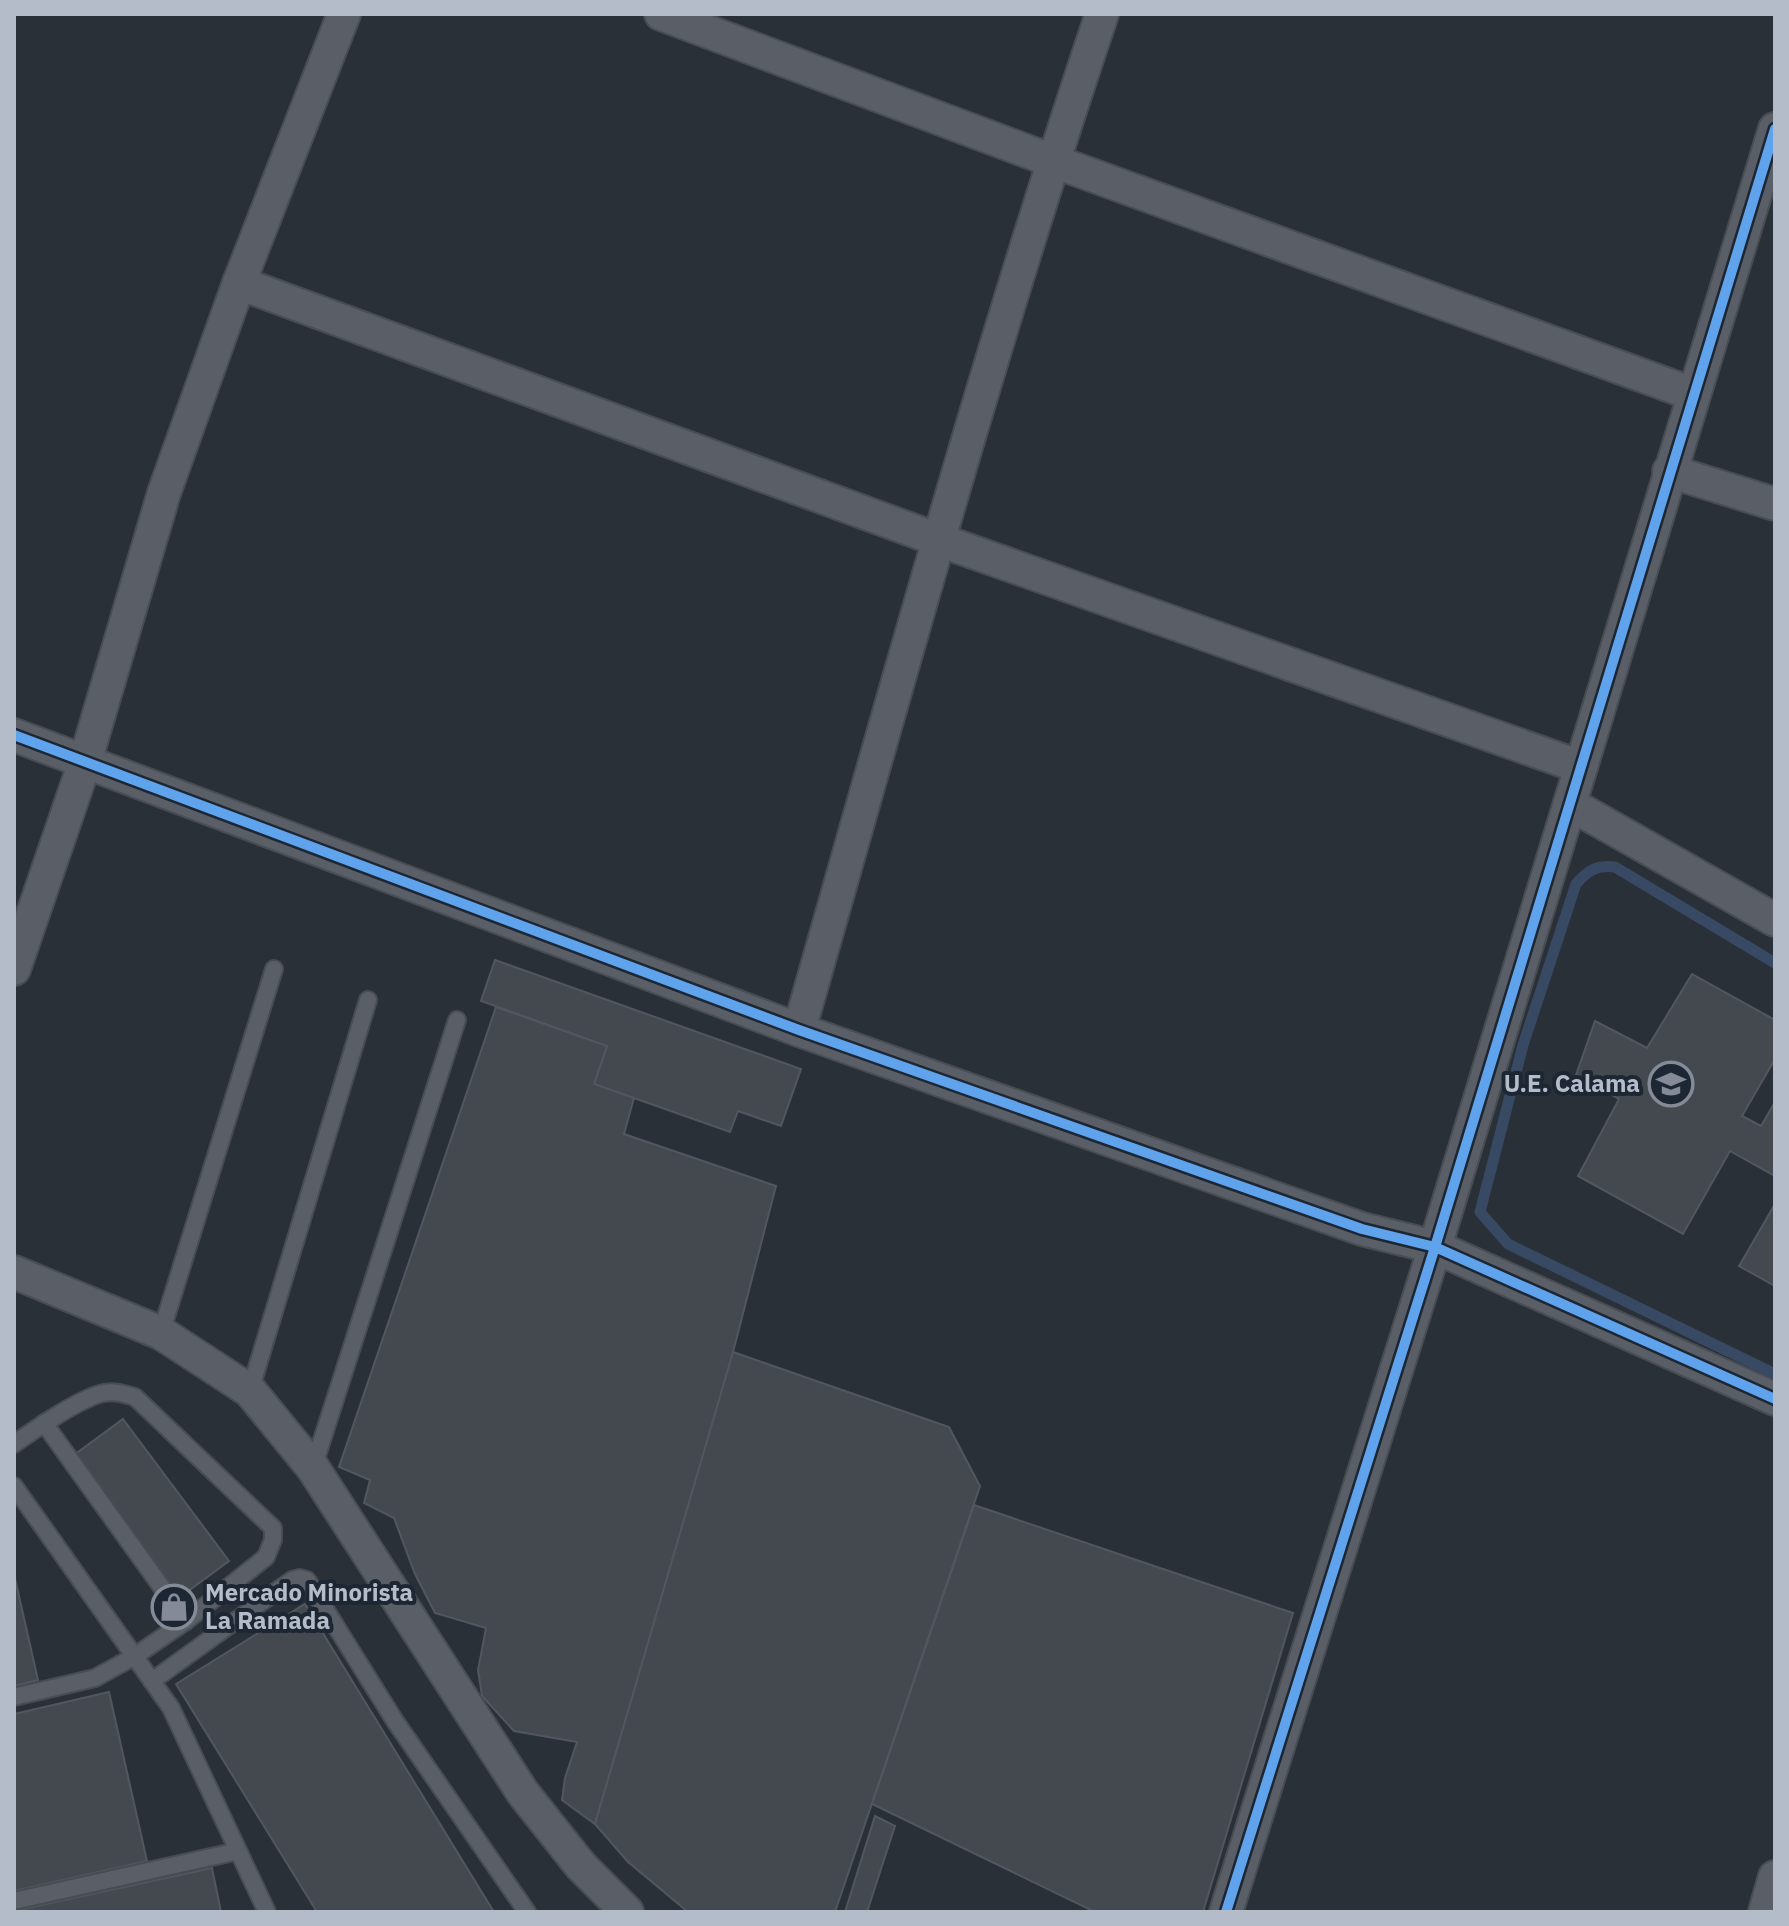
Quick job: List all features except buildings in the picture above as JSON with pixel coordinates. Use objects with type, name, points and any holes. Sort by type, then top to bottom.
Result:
[{"type":"street","points":[[14,969],[85,762],[164,493],[239,283],[344,14]]},
{"type":"street","points":[[661,14],[1053,161],[1693,394]]},
{"type":"street","points":[[799,1030],[939,540],[1053,161],[1102,14]]},
{"type":"street","points":[[1226,1912],[1435,1247],[1775,129]]},
{"type":"street","points":[[239,283],[939,540],[1581,767]]},
{"type":"street","points":[[1669,471],[1775,504]]},
{"type":"street","points":[[14,735],[799,1030],[1362,1229],[1435,1247],[1775,1399]]},
{"type":"street","points":[[1570,804],[1775,920]]},
{"type":"street","points":[[14,1272],[161,1333],[250,1391],[313,1468],[523,1793],[581,1866],[627,1912]]},
{"type":"street","points":[[1765,1912],[1775,1877]]},
{"type":"lane","points":[[161,1333],[274,969]]},
{"type":"lane","points":[[250,1391],[368,1000]]},
{"type":"lane","points":[[313,1468],[457,1020]]},
{"type":"lane","points":[[14,1444],[44,1423],[102,1393],[119,1392],[135,1397],[273,1528],[273,1540],[266,1557],[186,1621],[135,1656],[95,1678],[14,1697]]},
{"type":"lane","points":[[44,1423],[186,1621]]},
{"type":"lane","points":[[14,1486],[171,1708],[267,1912]]},
{"type":"lane","points":[[152,1681],[292,1580],[307,1580],[395,1721],[527,1912]]},
{"type":"lane","points":[[14,1901],[238,1851]]},
{"type":"waterway","points":[[1775,963],[1615,867],[1598,868],[1585,875],[1576,884],[1523,1045],[1480,1212],[1508,1244],[1775,1374]]},
{"type":"cycle path","points":[[1226,1912],[1435,1247],[1775,129]]},
{"type":"cycle path","points":[[14,735],[799,1030],[1362,1229],[1435,1247],[1775,1399]]},
{"type":"place","name":"U.E. Calama","points":[[1671,1084]]},
{"type":"place","name":"Mercado Minorista La Ramada","points":[[174,1607]]}]
